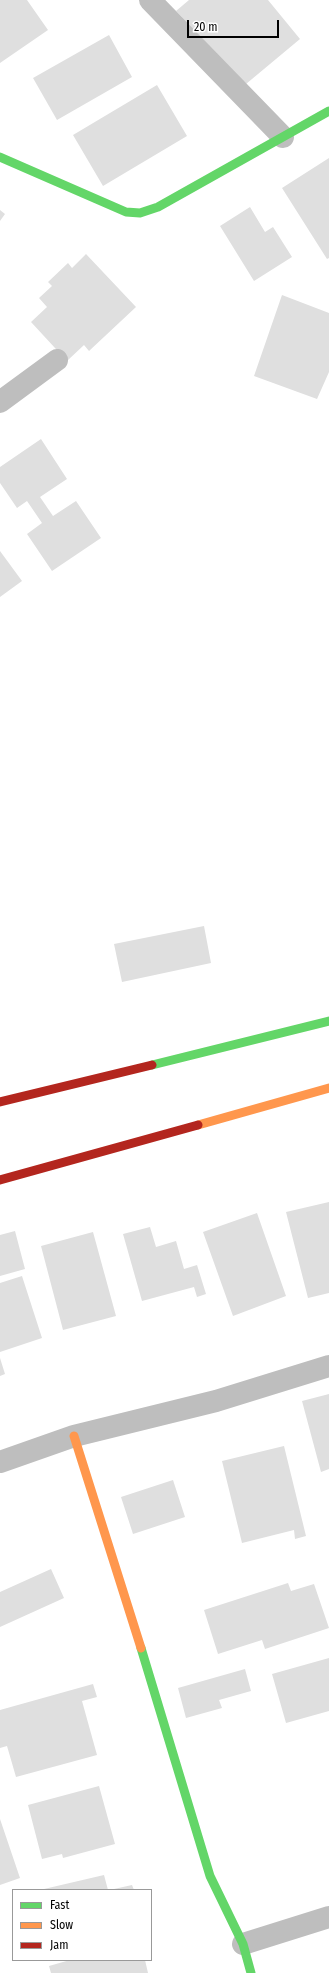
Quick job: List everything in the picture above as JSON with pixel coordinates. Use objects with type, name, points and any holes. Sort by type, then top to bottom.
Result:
[{"type":"street","points":[[150,0],[283,137]]},
{"type":"street","points":[[0,157],[126,212],[140,213],[158,207],[329,111]]},
{"type":"street","points":[[0,402],[57,360]]},
{"type":"street","points":[[0,1102],[329,1021]]},
{"type":"street","points":[[0,1180],[329,1088]]},
{"type":"street","points":[[0,1462],[74,1436],[216,1401],[329,1366]]},
{"type":"street","points":[[74,1436],[162,1715],[210,1876],[243,1944],[251,1973]]},
{"type":"street","points":[[243,1944],[329,1917]]},
{"type":"building","points":[[0,0],[27,0],[48,30],[0,63]]},
{"type":"building","points":[[189,0],[268,0],[300,39],[246,84],[176,11]]},
{"type":"building","points":[[109,35],[132,77],[57,120],[33,78]]},
{"type":"building","points":[[157,85],[187,136],[103,186],[73,135]]},
{"type":"building","points":[[329,158],[329,258],[327,259],[282,188]]},
{"type":"building","points":[[250,207],[265,232],[273,227],[292,257],[254,281],[220,226]]},
{"type":"building","points":[[0,210],[5,214],[0,221]]},
{"type":"building","points":[[86,254],[136,307],[89,351],[84,345],[67,361],[31,322],[47,307],[39,298],[52,286],[48,282],[68,263],[72,268]]},
{"type":"building","points":[[282,295],[329,313],[329,372],[317,399],[254,376]]},
{"type":"building","points":[[41,439],[67,479],[40,497],[53,516],[76,501],[101,538],[52,571],[27,534],[42,523],[27,501],[17,508],[0,483],[0,467]]},
{"type":"building","points":[[0,551],[22,581],[0,597]]},
{"type":"building","points":[[204,926],[211,963],[122,982],[114,944]]},
{"type":"building","points":[[329,1202],[329,1293],[308,1298],[286,1212]]},
{"type":"building","points":[[257,1213],[286,1296],[233,1316],[203,1232]]},
{"type":"building","points":[[150,1227],[156,1247],[176,1241],[184,1269],[197,1265],[206,1294],[197,1297],[194,1287],[142,1301],[123,1234]]},
{"type":"building","points":[[15,1231],[25,1269],[0,1276],[0,1235]]},
{"type":"building","points":[[93,1232],[116,1316],[63,1330],[41,1246]]},
{"type":"building","points":[[22,1276],[42,1338],[0,1352],[0,1283]]},
{"type":"building","points":[[0,1358],[5,1374],[0,1376]]},
{"type":"building","points":[[329,1394],[329,1469],[321,1472],[302,1401]]},
{"type":"building","points":[[284,1446],[306,1536],[295,1539],[294,1530],[242,1543],[222,1461]]},
{"type":"building","points":[[173,1480],[185,1517],[133,1534],[121,1497]]},
{"type":"building","points":[[51,1569],[64,1598],[0,1627],[0,1592]]},
{"type":"building","points":[[288,1583],[291,1591],[314,1584],[329,1628],[265,1649],[262,1640],[218,1654],[204,1610]]},
{"type":"building","points":[[329,1658],[329,1711],[286,1723],[272,1674]]},
{"type":"building","points":[[245,1669],[251,1691],[219,1700],[222,1708],[186,1718],[178,1688]]},
{"type":"building","points":[[93,1684],[97,1697],[82,1701],[97,1755],[16,1777],[7,1746],[0,1748],[0,1710]]},
{"type":"building","points":[[99,1786],[115,1844],[63,1858],[62,1854],[42,1859],[28,1805]]},
{"type":"building","points":[[0,1819],[20,1878],[0,1885]]},
{"type":"building","points":[[104,1875],[108,1889],[44,1889]]},
{"type":"building","points":[[132,1885],[134,1889],[114,1889]]},
{"type":"building","points":[[66,1961],[145,1961],[148,1973],[51,1973],[49,1966]]},
{"type":"traffic: fast","points":[[0,157],[126,212],[140,213],[158,207],[329,111]]},
{"type":"traffic: fast","points":[[152,1065],[329,1021]]},
{"type":"traffic: fast","points":[[141,1648],[210,1876],[243,1944],[251,1973]]},
{"type":"traffic: slow","points":[[198,1125],[329,1088]]},
{"type":"traffic: slow","points":[[74,1436],[141,1648]]},
{"type":"traffic: jam","points":[[0,1102],[152,1065]]},
{"type":"traffic: jam","points":[[0,1180],[198,1125]]}]
